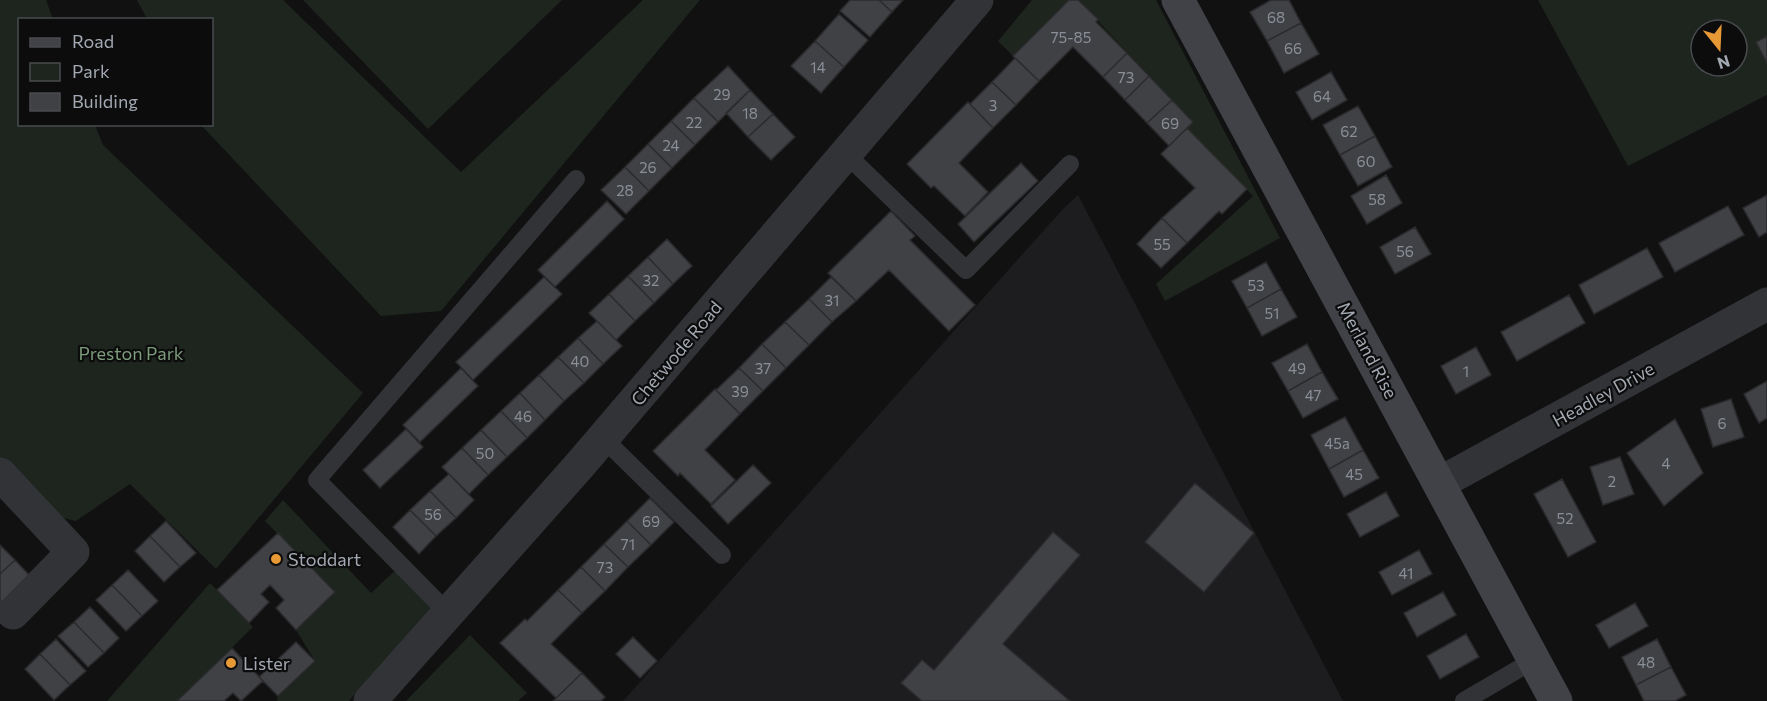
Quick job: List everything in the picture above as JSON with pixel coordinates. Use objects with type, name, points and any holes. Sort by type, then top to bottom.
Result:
[{"type":"street","name":"Chetwode Road","points":[[370,701],[603,438],[977,0]]},
{"type":"street","name":"Merland Rise","points":[[1178,0],[1556,701]]},
{"type":"street","name":"Headley Drive","points":[[1440,483],[1767,304]]},
{"type":"street","points":[[0,474],[73,552],[13,613]]},
{"type":"lane","points":[[846,153],[966,270],[1071,164]]},
{"type":"lane","points":[[447,612],[317,480],[576,178]]},
{"type":"lane","points":[[603,438],[722,555]]},
{"type":"lane","points":[[1464,701],[1534,660]]},
{"type":"shaded area","points":[[1078,195],[1343,701],[623,701],[1063,209]]},
{"type":"green space","name":"Preston Park","points":[[0,0],[46,0],[53,18],[18,18],[18,126],[95,126],[103,145],[363,393],[216,569],[130,484],[76,521],[33,511],[0,475]]},
{"type":"green space","points":[[137,0],[283,0],[461,172],[643,0],[700,0],[441,311],[381,316],[202,126],[213,126],[213,18],[146,18]]},
{"type":"green space","points":[[303,0],[562,0],[428,129]]},
{"type":"green space","points":[[1032,0],[1069,0],[1015,58],[998,41]]},
{"type":"green space","points":[[1078,0],[1156,0],[1280,238],[1165,301],[1156,284],[1253,196],[1187,128],[1193,122]]},
{"type":"green space","points":[[1538,0],[1767,0],[1767,95],[1628,166]]},
{"type":"green space","points":[[283,500],[371,593],[401,565],[437,602],[349,701],[277,701],[278,696],[315,661],[296,630],[335,592],[265,521]]},
{"type":"green space","points":[[210,583],[253,627],[177,701],[107,701]]},
{"type":"green space","points":[[470,635],[527,693],[518,701],[406,701]]},
{"type":"building","points":[[850,0],[879,0],[892,12],[870,37],[840,11]]},
{"type":"building","points":[[879,0],[903,0],[892,12]]},
{"type":"building","points":[[1069,0],[1078,0],[1127,53],[1103,77],[1073,47],[1039,81],[1013,56]]},
{"type":"building","points":[[1271,0],[1289,0],[1301,23],[1267,41],[1250,12]]},
{"type":"building","points":[[839,14],[868,40],[844,67],[815,41]]},
{"type":"building","points":[[1301,23],[1319,54],[1284,73],[1267,41]]},
{"type":"building","points":[[1767,36],[1767,63],[1756,42]]},
{"type":"building","points":[[815,41],[844,67],[821,93],[791,66]]},
{"type":"building","points":[[1127,53],[1149,76],[1125,100],[1103,77]]},
{"type":"building","points":[[1015,58],[1039,81],[1016,105],[992,82]]},
{"type":"building","points":[[728,66],[750,90],[718,122],[694,98]]},
{"type":"building","points":[[1331,72],[1347,100],[1312,120],[1296,92]]},
{"type":"building","points":[[1149,76],[1172,100],[1147,123],[1125,100]]},
{"type":"building","points":[[992,82],[1016,105],[993,128],[970,104]]},
{"type":"building","points":[[750,90],[773,114],[748,137],[726,113]]},
{"type":"building","points":[[694,98],[718,122],[695,145],[671,121]]},
{"type":"building","points":[[1172,100],[1193,122],[1169,146],[1147,123]]},
{"type":"building","points":[[968,102],[993,128],[959,163],[988,192],[965,216],[934,186],[931,188],[907,164]]},
{"type":"building","points":[[1358,106],[1375,136],[1340,155],[1323,125]]},
{"type":"building","points":[[773,114],[795,137],[771,160],[748,137]]},
{"type":"building","points":[[671,121],[695,145],[672,168],[648,144]]},
{"type":"building","points":[[1187,128],[1247,189],[1222,214],[1219,211],[1187,243],[1162,218],[1195,188],[1161,154]]},
{"type":"building","points":[[1375,136],[1392,167],[1358,186],[1340,155]]},
{"type":"building","points":[[648,144],[672,168],[649,191],[625,167]]},
{"type":"building","points":[[1021,163],[1038,181],[974,242],[958,224]]},
{"type":"building","points":[[625,167],[649,191],[626,214],[601,190]]},
{"type":"building","points":[[1386,175],[1402,203],[1367,224],[1351,196]]},
{"type":"building","points":[[1767,195],[1767,232],[1759,237],[1743,208]]},
{"type":"building","points":[[607,201],[624,219],[555,287],[538,270]]},
{"type":"building","points":[[1728,206],[1744,235],[1675,272],[1659,243]]},
{"type":"building","points":[[891,211],[915,236],[910,240],[975,305],[949,331],[889,270],[856,301],[828,273]]},
{"type":"building","points":[[1162,218],[1187,243],[1161,268],[1137,244]]},
{"type":"building","points":[[1415,227],[1431,254],[1395,274],[1380,247]]},
{"type":"building","points":[[667,239],[692,266],[673,284],[648,257]]},
{"type":"building","points":[[1647,248],[1663,277],[1594,314],[1579,285]]},
{"type":"building","points":[[648,257],[673,284],[654,303],[628,276]]},
{"type":"building","points":[[1266,262],[1281,289],[1247,308],[1232,281]]},
{"type":"building","points":[[628,276],[654,303],[635,321],[609,294]]},
{"type":"building","points":[[544,277],[562,294],[473,380],[456,362]]},
{"type":"building","points":[[831,277],[856,301],[832,322],[809,299]]},
{"type":"building","points":[[1281,289],[1297,317],[1262,336],[1247,308]]},
{"type":"building","points":[[609,294],[635,321],[616,340],[589,313]]},
{"type":"building","points":[[1569,295],[1585,323],[1517,361],[1501,332]]},
{"type":"building","points":[[809,299],[832,322],[809,345],[785,322]]},
{"type":"building","points":[[597,321],[622,346],[603,364],[578,338]]},
{"type":"building","points":[[785,322],[809,345],[786,368],[762,344]]},
{"type":"building","points":[[578,338],[603,364],[584,383],[558,357]]},
{"type":"building","points":[[762,344],[786,368],[763,391],[739,368]]},
{"type":"building","points":[[1307,344],[1322,372],[1288,391],[1272,363]]},
{"type":"building","points":[[1476,347],[1491,375],[1456,394],[1441,366]]},
{"type":"building","points":[[558,357],[584,383],[564,401],[539,375]]},
{"type":"building","points":[[461,368],[478,386],[420,442],[403,425]]},
{"type":"building","points":[[739,368],[763,391],[740,414],[716,390]]},
{"type":"building","points":[[1322,372],[1338,399],[1303,418],[1288,391]]},
{"type":"building","points":[[539,375],[564,401],[545,420],[520,393]]},
{"type":"building","points":[[1767,381],[1767,418],[1759,423],[1744,394]]},
{"type":"building","points":[[715,389],[740,414],[705,450],[735,480],[711,504],[680,473],[678,476],[653,451]]},
{"type":"building","points":[[520,393],[545,420],[527,438],[501,411]]},
{"type":"building","points":[[1731,399],[1744,437],[1713,447],[1701,409]]},
{"type":"building","points":[[501,411],[527,438],[507,457],[481,430]]},
{"type":"building","points":[[1345,417],[1363,450],[1329,469],[1311,435]]},
{"type":"building","points":[[1675,419],[1703,473],[1664,506],[1627,453]]},
{"type":"building","points":[[406,429],[423,447],[380,488],[363,470]]},
{"type":"building","points":[[481,430],[507,457],[488,475],[462,448]]},
{"type":"building","points":[[462,448],[488,475],[469,494],[442,467]]},
{"type":"building","points":[[1363,450],[1379,478],[1344,497],[1329,469]]},
{"type":"building","points":[[1620,457],[1634,494],[1603,505],[1590,467]]},
{"type":"building","points":[[753,465],[771,483],[728,524],[711,506]]},
{"type":"building","points":[[449,474],[474,500],[456,518],[430,491]]},
{"type":"building","points":[[1562,479],[1596,542],[1568,557],[1534,494]]},
{"type":"building","points":[[1195,483],[1254,533],[1204,592],[1145,542]]},
{"type":"building","points":[[430,491],[456,518],[436,536],[410,510]]},
{"type":"building","points":[[1386,492],[1399,516],[1360,537],[1347,514]]},
{"type":"building","points":[[650,498],[674,522],[651,545],[627,521]]},
{"type":"building","points":[[410,510],[436,536],[419,554],[393,527]]},
{"type":"building","points":[[166,521],[196,553],[180,567],[150,536]]},
{"type":"building","points":[[627,521],[651,545],[628,567],[604,544]]},
{"type":"building","points":[[1053,532],[1080,555],[1003,644],[1070,701],[922,701],[901,683],[922,660],[934,670]]},
{"type":"building","name":"Stoddart","points":[[278,533],[335,592],[296,630],[276,608],[284,600],[270,585],[261,594],[269,602],[249,623],[217,590]]},
{"type":"building","points":[[150,536],[180,567],[164,582],[135,551]]},
{"type":"building","points":[[604,544],[628,567],[605,591],[581,567]]},
{"type":"building","points":[[0,545],[15,560],[0,574]]},
{"type":"building","points":[[1419,550],[1432,574],[1392,595],[1379,572]]},
{"type":"building","points":[[15,560],[30,576],[0,605],[0,574]]},
{"type":"building","points":[[581,567],[605,591],[582,613],[558,590]]},
{"type":"building","points":[[128,570],[158,601],[142,616],[112,585]]},
{"type":"building","points":[[112,585],[142,616],[126,631],[96,600]]},
{"type":"building","points":[[558,590],[582,613],[551,644],[582,673],[556,698],[500,643],[525,619],[527,621]]},
{"type":"building","points":[[1443,592],[1456,615],[1417,637],[1404,613]]},
{"type":"building","points":[[1635,603],[1648,626],[1609,648],[1596,625]]},
{"type":"building","points":[[90,607],[119,638],[104,653],[74,622]]},
{"type":"building","points":[[74,622],[104,653],[88,667],[58,636]]},
{"type":"building","points":[[1466,634],[1479,657],[1440,679],[1427,656]]},
{"type":"building","points":[[633,637],[657,661],[640,678],[616,654]]},
{"type":"building","points":[[56,639],[86,671],[70,685],[40,654]]},
{"type":"building","points":[[1657,639],[1671,667],[1636,685],[1622,657]]},
{"type":"building","points":[[296,642],[315,661],[278,696],[259,677]]},
{"type":"building","name":"Lister","points":[[232,648],[263,681],[241,701],[233,693],[224,701],[177,701]]},
{"type":"building","points":[[40,654],[70,685],[54,700],[25,669]]},
{"type":"building","points":[[1671,667],[1686,695],[1675,701],[1644,701],[1636,685]]},
{"type":"building","points":[[582,673],[605,697],[601,701],[553,701]]},
{"type":"place","name":"Stoddart","points":[[276,559]]},
{"type":"place","name":"Lister","points":[[231,663]]}]
